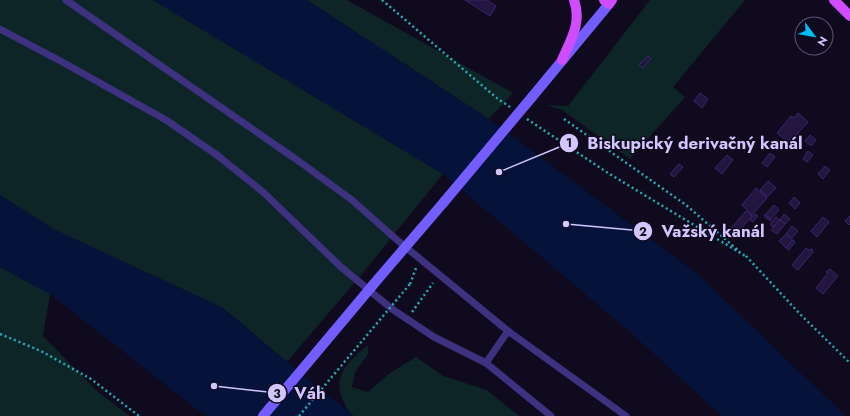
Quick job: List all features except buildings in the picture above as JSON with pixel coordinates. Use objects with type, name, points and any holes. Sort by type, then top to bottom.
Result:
[{"type":"main road","points":[[562,60],[578,23],[574,0]]},
{"type":"main road","points":[[834,0],[850,16]]},
{"type":"main road","points":[[263,416],[532,97],[609,1]]},
{"type":"lane","points":[[66,0],[352,200],[406,247],[508,331],[626,416]]},
{"type":"lane","points":[[0,29],[166,120],[217,155],[263,192],[341,267],[392,310],[434,337],[486,363],[550,416]]},
{"type":"lane","points":[[486,363],[508,331]]},
{"type":"path","points":[[382,0],[498,99],[511,108]]},
{"type":"path","points":[[524,116],[608,173],[747,257]]},
{"type":"path","points":[[564,119],[686,205],[747,257],[800,314],[850,363]]},
{"type":"path","points":[[299,416],[410,284],[420,258]]},
{"type":"path","points":[[407,319],[440,274]]},
{"type":"path","points":[[0,334],[41,351],[91,379],[139,416]]},
{"type":"green space","points":[[0,0],[153,0],[443,174],[366,269],[287,362],[223,308],[55,230],[0,195]]},
{"type":"green space","points":[[307,0],[347,0],[513,93],[489,119]]},
{"type":"green space","points":[[650,0],[745,0],[673,87],[685,97],[630,159],[562,110],[546,105],[568,106]]},
{"type":"green space","points":[[0,267],[50,294],[43,336],[98,392],[130,416],[0,416]]},
{"type":"green space","points":[[368,345],[368,354],[355,372],[352,387],[368,392],[390,373],[416,357],[443,376],[487,390],[519,416],[354,416],[345,405],[339,383],[344,369]]},
{"type":"water","points":[[153,0],[307,0],[496,124],[696,273],[846,416],[722,416],[629,331],[443,174]]},
{"type":"water","points":[[0,195],[55,230],[223,308],[354,416],[208,416],[195,408],[50,294],[0,267]]},
{"type":"place","name":"Biskupický derivačný kanál","points":[[499,172]]},
{"type":"place","name":"Važský kanál","points":[[566,224]]},
{"type":"place","name":"Váh","points":[[214,386]]}]
